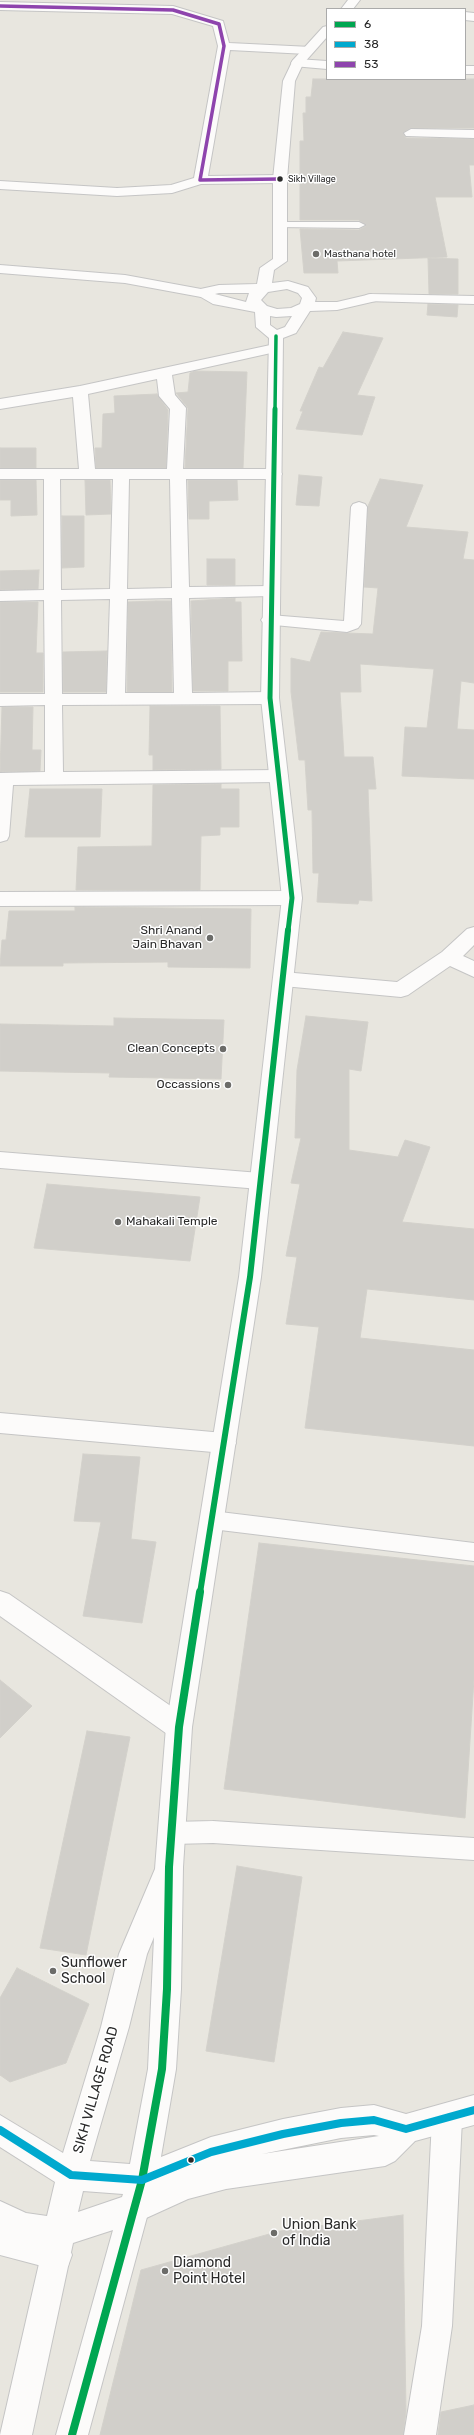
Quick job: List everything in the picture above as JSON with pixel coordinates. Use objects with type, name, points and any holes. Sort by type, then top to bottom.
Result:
[{"type":"street","points":[[348,8],[354,0]]},
{"type":"street","points":[[0,6],[173,10],[219,24],[224,46],[200,180]]},
{"type":"street","points":[[280,261],[280,179],[289,81],[297,64],[326,31]]},
{"type":"street","points":[[224,46],[308,50]]},
{"type":"street","points":[[297,64],[326,64]]},
{"type":"street","points":[[411,133],[474,134]]},
{"type":"street","points":[[0,184],[117,192],[172,189],[200,180],[280,179]]},
{"type":"street","points":[[275,342],[263,327],[262,309],[253,301],[254,296],[264,288],[267,268],[280,261]]},
{"type":"street","points":[[0,404],[80,391],[164,372],[275,342],[291,330],[309,298],[303,290],[293,269],[280,261]]},
{"type":"street","points":[[0,269],[125,279],[200,292],[218,301],[285,313],[305,307],[337,306],[371,298]]},
{"type":"street","points":[[200,292],[219,289],[264,288],[288,285],[303,290],[330,291],[371,298],[474,300]]},
{"type":"street","name":"SIKH VILLAGE ROAD","points":[[72,2435],[142,2180],[162,2069],[167,1989],[169,1867],[179,1727],[250,1277],[292,898],[270,698],[275,342]]},
{"type":"street","points":[[164,372],[167,396],[178,408],[176,474],[181,592],[183,698]]},
{"type":"street","points":[[80,391],[87,473]]},
{"type":"street","points":[[52,473],[54,778]]},
{"type":"street","points":[[0,474],[274,474]]},
{"type":"street","points":[[116,699],[121,475]]},
{"type":"street","points":[[270,620],[347,627],[352,624],[359,507]]},
{"type":"street","points":[[0,596],[271,590]]},
{"type":"street","points":[[0,700],[270,698]]},
{"type":"street","points":[[0,836],[2,779],[279,776]]},
{"type":"street","points":[[0,899],[292,898]]},
{"type":"street","points":[[283,979],[401,990],[449,958],[474,934]]},
{"type":"street","points":[[449,958],[474,970]]},
{"type":"street","points":[[0,1160],[260,1181]]},
{"type":"street","points":[[0,1423],[224,1443]]},
{"type":"street","points":[[0,1602],[179,1727]]},
{"type":"street","name":"SIKH VILLAGE ROAD","points":[[16,2435],[58,2244],[71,2176],[115,2027],[133,1954],[169,1867]]},
{"type":"street","points":[[0,2130],[71,2176],[142,2180],[211,2152],[291,2132],[341,2123],[374,2120],[406,2129],[461,2115],[437,2326],[420,2435]]},
{"type":"street","points":[[0,2240],[58,2244],[185,2185],[226,2174],[385,2151],[406,2129]]},
{"type":"street","points":[[0,2216],[58,2244]]},
{"type":"lane","points":[[281,225],[359,225]]},
{"type":"lane","points":[[212,1520],[474,1552]]},
{"type":"lane","points":[[172,1833],[213,1832],[474,1849]]},
{"type":"building","points":[[313,79],[474,79],[474,128],[411,128],[403,133],[406,138],[474,139],[474,165],[469,165],[472,197],[435,197],[447,257],[337,261],[338,273],[304,273],[300,229],[359,230],[366,226],[359,220],[300,220],[300,141],[304,141],[303,113],[306,113],[306,97],[311,97]]},
{"type":"building","points":[[428,258],[458,259],[458,294],[429,294]]},
{"type":"building","points":[[428,304],[458,305],[457,317],[427,315]]},
{"type":"building","points":[[343,332],[383,338],[357,395],[375,397],[362,435],[296,429],[303,411],[300,411],[319,367],[323,368]]},
{"type":"building","points":[[195,371],[247,372],[243,468],[185,468],[188,408],[176,393],[188,392],[190,373]]},
{"type":"building","points":[[157,394],[168,410],[166,468],[96,468],[95,448],[102,448],[103,414],[115,413],[114,396]]},
{"type":"building","points":[[0,448],[36,448],[36,468],[0,468]]},
{"type":"building","points":[[299,475],[322,477],[319,506],[296,505]]},
{"type":"building","points":[[380,479],[423,485],[406,527],[468,532],[463,559],[474,560],[474,683],[461,681],[457,729],[474,730],[474,779],[402,776],[405,727],[427,728],[434,669],[360,664],[361,692],[340,692],[344,757],[373,757],[376,789],[368,789],[372,901],[359,900],[358,904],[317,902],[319,873],[313,873],[312,810],[308,810],[305,760],[299,760],[291,692],[291,658],[310,662],[321,632],[373,634],[378,588],[364,587],[368,506]]},
{"type":"building","points":[[0,480],[36,480],[37,515],[11,516],[11,500],[0,500]]},
{"type":"building","points":[[85,480],[110,480],[111,514],[86,515]]},
{"type":"building","points":[[188,480],[237,480],[238,500],[209,501],[209,519],[189,519]]},
{"type":"building","points":[[62,516],[84,516],[84,567],[62,568]]},
{"type":"building","points":[[207,559],[235,559],[235,585],[207,585]]},
{"type":"building","points":[[39,570],[38,589],[0,590],[0,571]]},
{"type":"building","points":[[235,598],[235,602],[241,602],[242,661],[228,661],[228,691],[193,691],[191,601]]},
{"type":"building","points":[[171,601],[172,692],[127,692],[128,602]]},
{"type":"building","points":[[0,602],[38,602],[36,653],[43,653],[43,692],[0,692]]},
{"type":"building","points":[[107,651],[106,692],[63,692],[63,652]]},
{"type":"building","points":[[150,706],[220,706],[221,769],[153,770],[153,755],[149,755]]},
{"type":"building","points":[[2,707],[33,707],[32,750],[41,750],[40,771],[0,772]]},
{"type":"building","points":[[221,784],[221,789],[239,789],[239,827],[220,827],[220,835],[201,836],[200,890],[76,890],[78,847],[152,846],[153,785]]},
{"type":"building","points":[[30,789],[102,789],[100,837],[25,837]]},
{"type":"building","points":[[75,907],[251,909],[250,968],[168,967],[168,962],[63,963],[63,966],[0,966],[2,940],[6,940],[9,911],[75,911]]},
{"type":"building","points":[[306,1016],[368,1022],[361,1071],[349,1069],[349,1150],[398,1157],[405,1140],[430,1147],[402,1222],[474,1229],[474,1300],[367,1289],[360,1338],[474,1350],[474,1446],[305,1428],[319,1327],[286,1324],[297,1257],[286,1256],[300,1184],[291,1183],[301,1138],[295,1138],[297,1070]]},
{"type":"building","points":[[114,1018],[224,1020],[221,1079],[109,1077],[110,1073],[0,1071],[0,1024],[114,1026]]},
{"type":"building","name":"Mahakali Temple","points":[[47,1184],[200,1197],[190,1261],[34,1248]]},
{"type":"building","points":[[83,1454],[140,1457],[131,1539],[156,1542],[142,1623],[83,1616],[101,1522],[74,1521]]},
{"type":"building","points":[[259,1543],[474,1566],[474,1679],[465,1818],[224,1789]]},
{"type":"building","points":[[0,1680],[32,1706],[0,1738]]},
{"type":"building","points":[[87,1731],[130,1737],[86,1955],[40,1948]]},
{"type":"building","points":[[237,1866],[302,1877],[274,2062],[206,2051]]},
{"type":"building","points":[[17,1968],[89,2004],[66,2063],[10,2082],[0,2075],[0,1998]]},
{"type":"building","points":[[403,2215],[406,2412],[403,2435],[100,2435],[141,2270],[280,2231]]},
{"type":"building","points":[[474,2405],[474,2435],[438,2435],[441,2412]]},
{"type":"transit line","name":"53","points":[[0,6],[173,10],[219,24],[224,46],[200,180],[280,179]]},
{"type":"transit line","name":"6","points":[[72,2435],[142,2180],[162,2069],[167,1989],[169,1867],[179,1727],[250,1277],[292,898],[270,698],[276,336]]},
{"type":"transit line","name":"38","points":[[0,2130],[71,2175],[142,2180],[211,2152],[283,2134],[341,2123],[374,2120],[406,2129],[474,2110]]},
{"type":"place","name":"Sikh Village","points":[[280,179]]},
{"type":"place","name":"Masthana hotel","points":[[316,254]]},
{"type":"place","name":"Shri Anand Jain Bhavan","points":[[210,938]]},
{"type":"place","name":"Clean Concepts","points":[[223,1049]]},
{"type":"place","name":"Occassions","points":[[228,1085]]},
{"type":"place","name":"Mahakali Temple","points":[[118,1222]]},
{"type":"place","name":"Sunflower School","points":[[53,1971]]},
{"type":"place","name":"Union Bank of India","points":[[274,2233]]},
{"type":"place","name":"Diamond Point Hotel","points":[[165,2271]]}]
